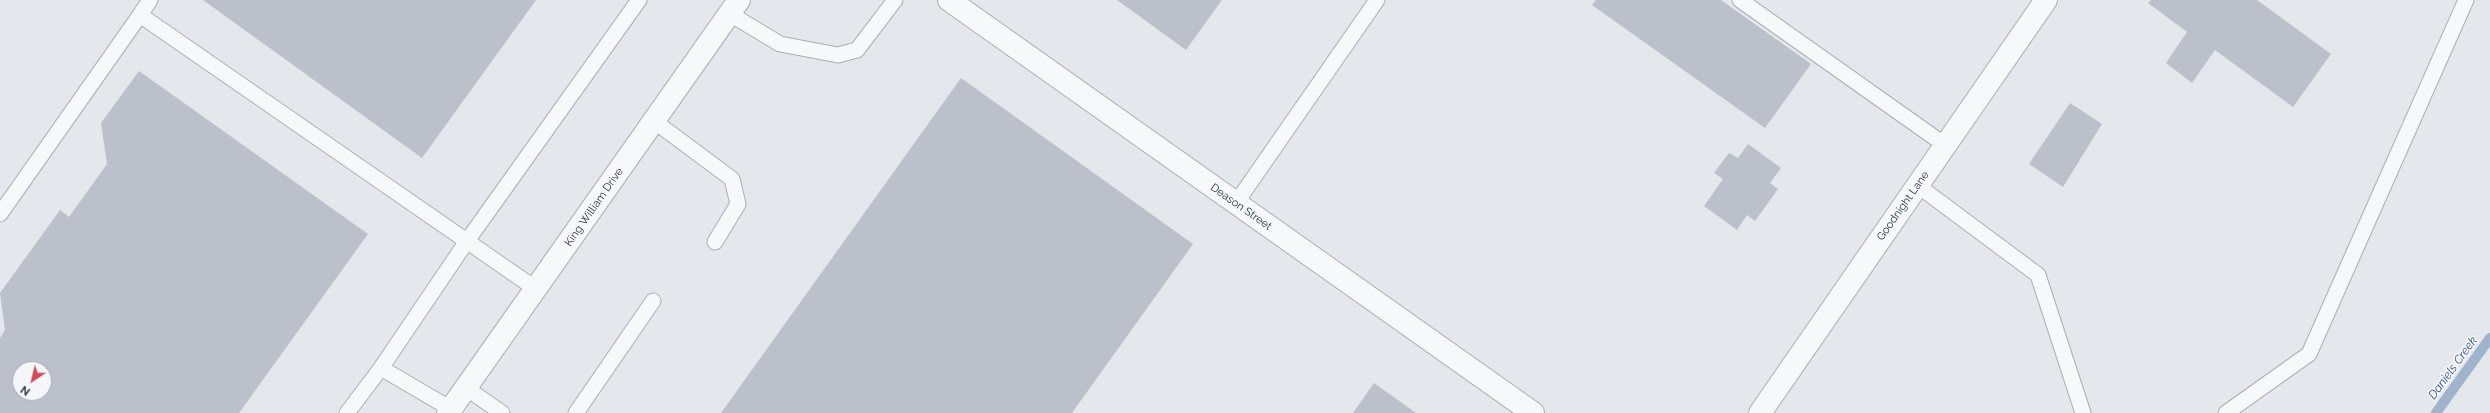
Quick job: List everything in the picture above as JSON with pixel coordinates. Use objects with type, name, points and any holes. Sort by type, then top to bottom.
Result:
[{"type":"street","name":"Deason Street","points":[[949,0],[1533,413]]},
{"type":"street","name":"Goodnight Lane","points":[[1760,413],[2046,0]]},
{"type":"street","name":"King William Drive","points":[[450,411],[734,7]]},
{"type":"lane","points":[[0,214],[150,0]]},
{"type":"lane","points":[[347,413],[381,368],[467,241],[639,0]]},
{"type":"lane","points":[[734,7],[780,44],[838,55],[857,50],[895,0]]},
{"type":"lane","points":[[1236,203],[1377,0]]},
{"type":"lane","points":[[1740,0],[1945,145]]},
{"type":"lane","points":[[2226,413],[2309,354],[2466,0]]},
{"type":"lane","points":[[140,15],[536,289]]},
{"type":"lane","points":[[654,122],[732,179],[738,204],[715,242]]},
{"type":"lane","points":[[1917,185],[2038,275],[2083,413]]},
{"type":"lane","points":[[576,413],[653,301]]},
{"type":"lane","points":[[381,368],[450,411]]},
{"type":"lane","points":[[466,388],[502,413]]},
{"type":"building","points":[[203,0],[536,0],[422,158]]},
{"type":"building","points":[[1117,0],[1222,0],[1186,50]]},
{"type":"building","points":[[1596,0],[1721,0],[1811,64],[1765,128],[1592,5]]},
{"type":"building","points":[[2151,0],[2257,0],[2331,54],[2293,107],[2215,50],[2192,83],[2166,63],[2187,32],[2148,3]]},
{"type":"building","points":[[139,71],[368,234],[239,413],[0,413],[0,338],[5,330],[0,293],[60,210],[69,217],[107,164],[101,123]]},
{"type":"building","points":[[961,78],[1193,244],[1072,413],[721,413]]},
{"type":"building","points":[[2070,103],[2102,124],[2063,187],[2029,164]]},
{"type":"building","points":[[1748,144],[1781,168],[1770,183],[1778,189],[1755,221],[1747,215],[1737,230],[1704,206],[1723,179],[1714,173],[1729,153],[1738,158]]},
{"type":"building","points":[[1374,383],[1416,413],[1353,413]]},
{"type":"waterway","name":"Daniels Creek","points":[[2436,413],[2490,338]]}]
